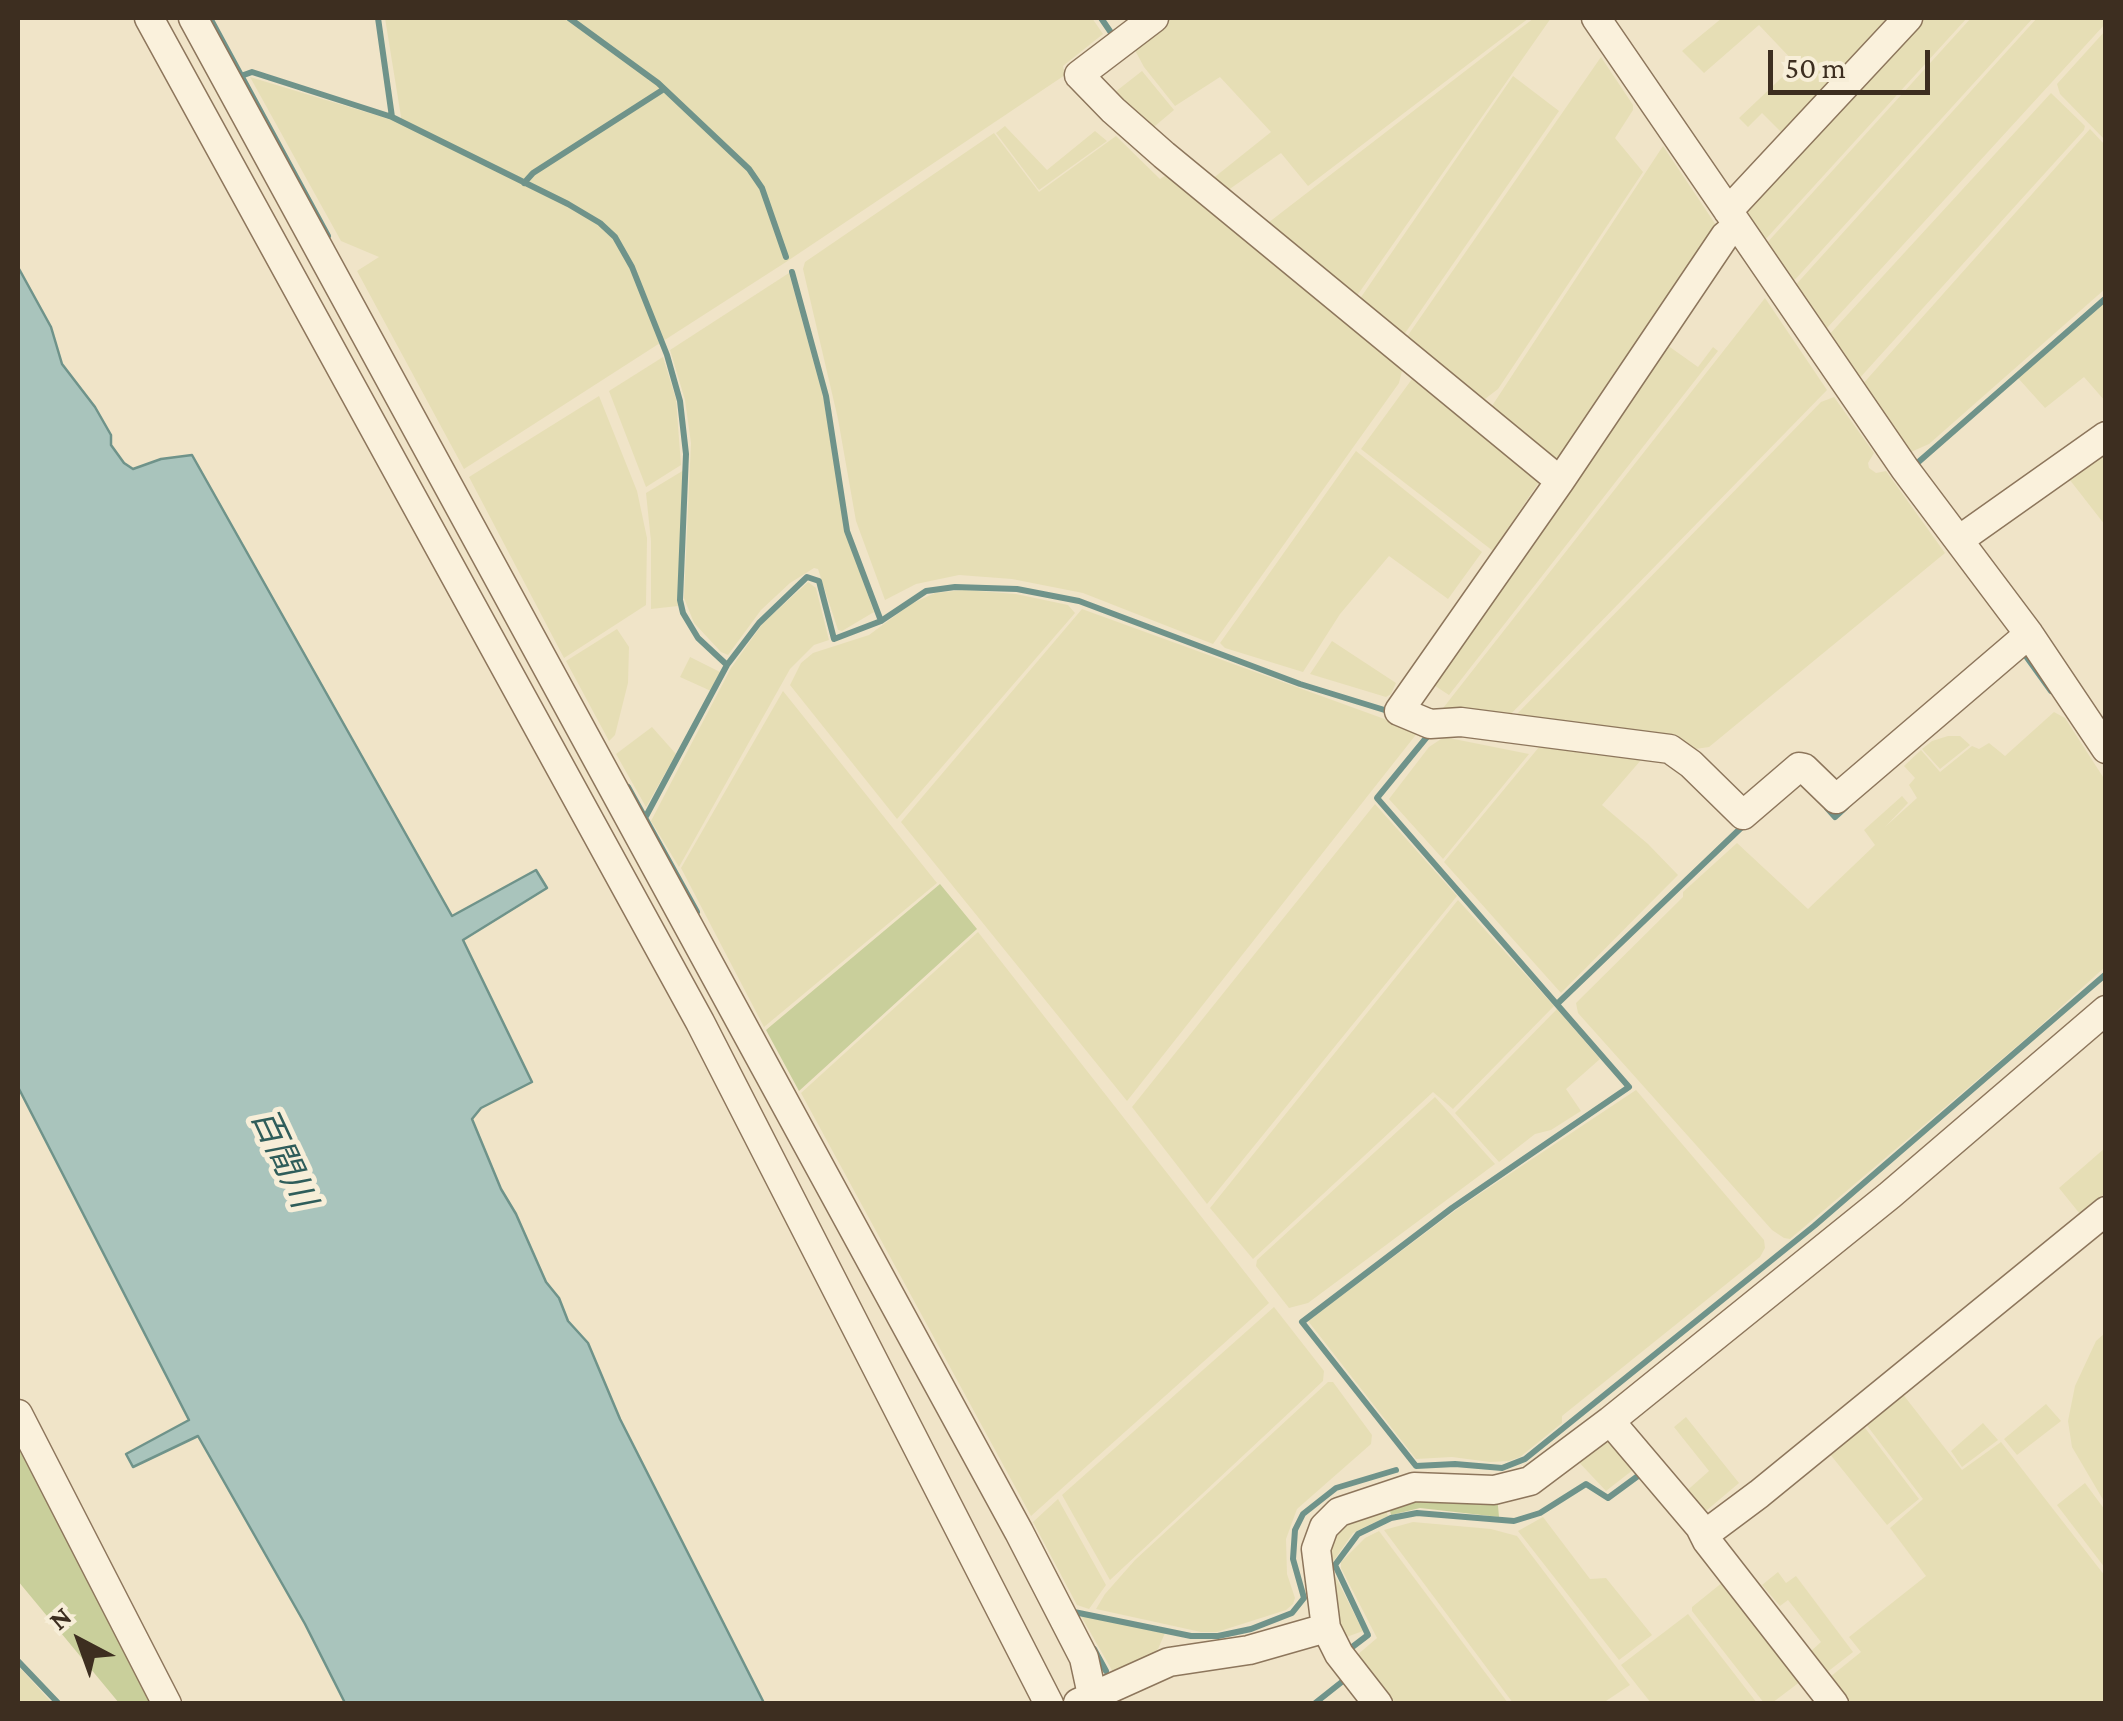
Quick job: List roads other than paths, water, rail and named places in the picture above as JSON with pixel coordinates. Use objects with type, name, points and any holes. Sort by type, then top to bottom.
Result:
[{"type":"street","points":[[149,18],[700,1022],[1049,1704]]},
{"type":"street","points":[[193,18],[1019,1532],[1084,1658],[1088,1701],[1168,1662],[1249,1650],[1326,1628]]},
{"type":"street","points":[[1154,18],[1118,28],[1079,74],[1113,110],[1560,481]]},
{"type":"street","points":[[1596,18],[1730,226],[2029,634],[2106,750]]},
{"type":"street","points":[[1908,18],[1730,226],[1400,711],[1430,724],[1461,722],[1670,749],[1692,764],[1743,815],[1799,767],[1836,799],[2029,634]]},
{"type":"street","points":[[1959,540],[2106,436]]},
{"type":"street","points":[[1378,1704],[1339,1654],[1326,1628],[1316,1549],[1324,1527],[1339,1512],[1414,1488],[1494,1490],[1530,1481],[1890,1195],[2106,1010]]},
{"type":"street","points":[[1700,1528],[1774,1482],[2106,1211]]},
{"type":"street","points":[[18,1414],[167,1704]]},
{"type":"street","points":[[1610,1421],[1700,1528],[1834,1704]]},
{"type":"water","name":"百間川","points":[[18,267],[51,327],[62,364],[95,407],[111,435],[111,445],[124,463],[133,469],[161,459],[192,455],[452,916],[536,870],[547,888],[463,940],[532,1082],[481,1108],[472,1119],[546,1282],[559,1298],[568,1321],[588,1343],[620,1419],[764,1703],[345,1703],[305,1624],[198,1436],[133,1467],[126,1454],[189,1420],[18,1087]]},
{"type":"waterway","points":[[210,18],[328,236]]},
{"type":"waterway","points":[[378,18],[392,117]]},
{"type":"waterway","points":[[569,18],[658,83],[749,169],[762,188],[786,257]]},
{"type":"waterway","points":[[1101,18],[1114,37]]},
{"type":"waterway","points":[[241,76],[252,72],[392,117],[568,204],[615,237],[632,267],[667,355],[680,401],[686,454],[680,600],[683,613],[698,638],[727,665]]},
{"type":"waterway","points":[[524,183],[533,173],[664,89]]},
{"type":"waterway","points":[[792,272],[826,396],[847,531],[881,621]]},
{"type":"waterway","points":[[1915,465],[2106,298]]},
{"type":"waterway","points":[[645,818],[727,665],[759,623],[807,577],[819,581],[834,639],[881,621],[926,591],[955,587],[1017,589],[1079,601],[1300,684],[1391,712]]},
{"type":"waterway","points":[[2023,652],[2051,691]]},
{"type":"waterway","points":[[1431,732],[1377,798],[1629,1087],[1452,1208],[1302,1322],[1416,1466],[1502,1468],[1525,1459],[1814,1226],[2106,974]]},
{"type":"waterway","points":[[628,787],[697,912]]},
{"type":"waterway","points":[[1827,808],[1835,817],[1846,807]]},
{"type":"waterway","points":[[1557,1004],[1744,825]]},
{"type":"waterway","points":[[1074,1612],[1191,1636],[1218,1636],[1251,1629],[1292,1613],[1304,1598],[1293,1559],[1295,1530],[1303,1514],[1336,1488],[1396,1470]]},
{"type":"waterway","points":[[1347,1651],[1368,1635],[1335,1565],[1358,1534],[1391,1518],[1417,1513],[1514,1521],[1540,1513],[1586,1484],[1608,1498],[1642,1473]]},
{"type":"waterway","points":[[1094,1649],[1106,1671]]},
{"type":"waterway","points":[[18,1661],[59,1704]]},
{"type":"waterway","points":[[1314,1704],[1348,1677]]}]
